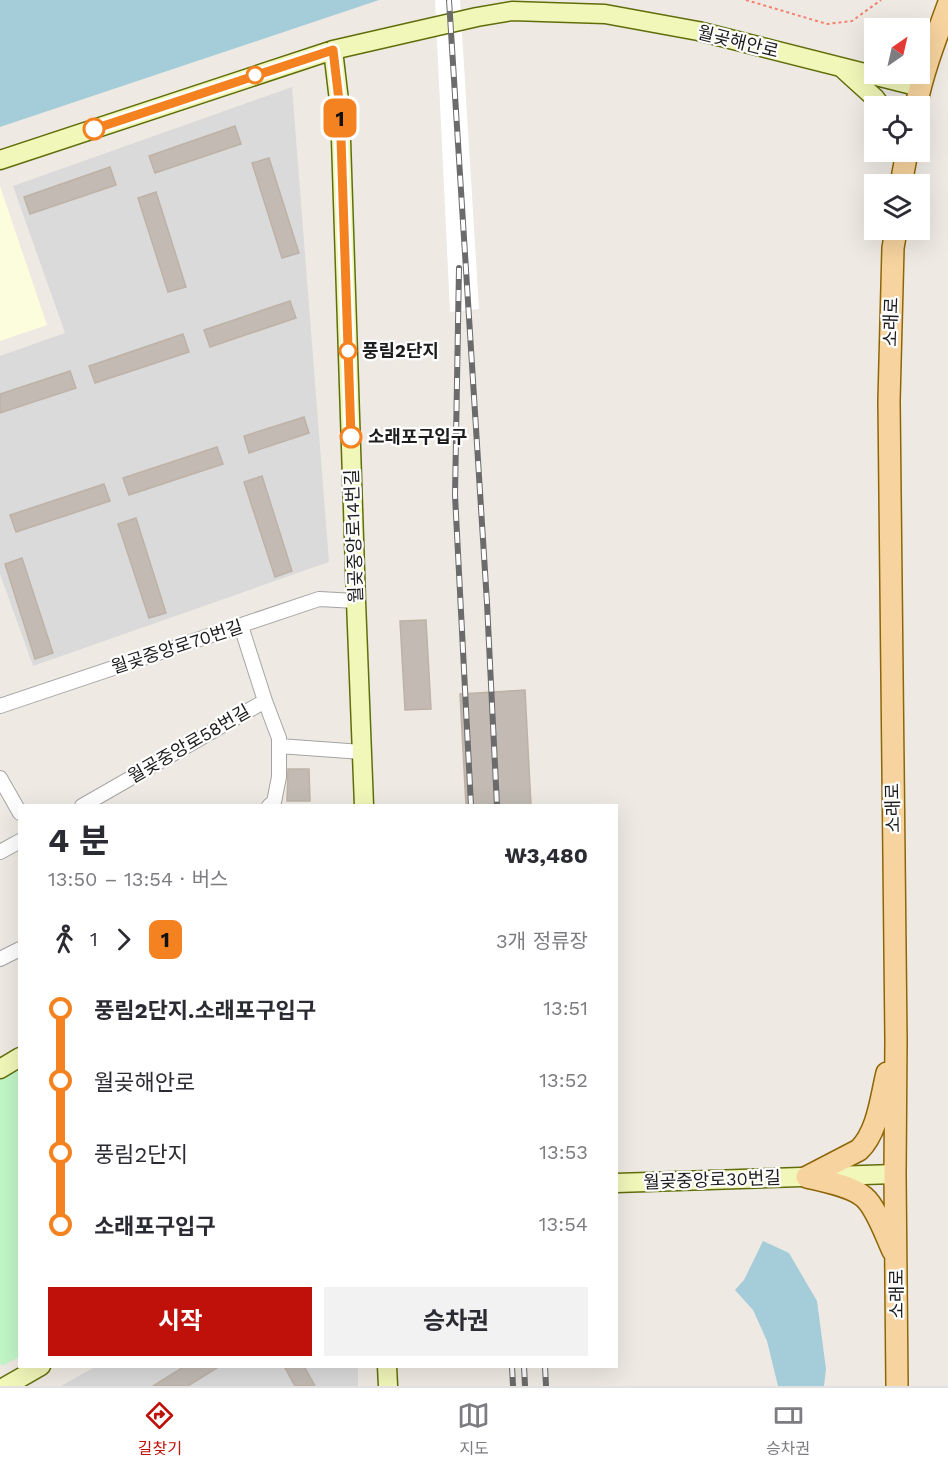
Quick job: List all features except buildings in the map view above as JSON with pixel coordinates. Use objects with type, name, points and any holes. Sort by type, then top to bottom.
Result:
[{"type":"main road","points":[[930,41],[948,5]]},
{"type":"main road","name":"소래로","points":[[894,240],[889,401],[896,1040],[897,1386]]},
{"type":"main road","points":[[807,1177],[859,1150],[866,1144],[873,1132],[896,1040]]},
{"type":"main road","points":[[807,1177],[854,1190],[864,1197],[872,1205],[897,1260]]},
{"type":"street","name":"월곶해안로","points":[[0,160],[333,50],[512,11],[605,14],[698,31],[847,69],[915,96]]},
{"type":"street","name":"월곶중앙로14번길","points":[[333,50],[340,109],[364,804]]},
{"type":"street","points":[[847,69],[864,69]]},
{"type":"street","points":[[847,69],[873,96]]},
{"type":"street","name":"월곶중앙로70번길","points":[[0,706],[319,599],[356,601]]},
{"type":"street","points":[[241,626],[279,738],[279,777],[274,802],[272,804]]},
{"type":"street","name":"월곶중앙로58번길","points":[[85,804],[265,701]]},
{"type":"street","points":[[279,746],[362,752]]},
{"type":"street","points":[[0,778],[18,810]]},
{"type":"street","points":[[0,852],[18,843]]},
{"type":"street","points":[[0,959],[18,950]]},
{"type":"street","points":[[0,1068],[18,1059]]},
{"type":"street","name":"월곶중앙로30번길","points":[[618,1183],[895,1174]]},
{"type":"street","points":[[6,1386],[38,1368]]},
{"type":"street","points":[[387,1368],[388,1386]]},
{"type":"path","points":[[746,0],[827,24],[852,21],[881,0]]},
{"type":"shaded area","points":[[292,87],[329,562],[33,666],[0,574],[0,356],[65,333],[13,186]]},
{"type":"shaded area","points":[[0,186],[47,325],[0,341]]},
{"type":"shaded area","points":[[93,1368],[358,1368],[358,1386],[61,1386]]},
{"type":"green space","points":[[18,1070],[18,1358],[2,1366],[0,1362],[0,1080]]},
{"type":"water","points":[[0,0],[379,0],[0,127]]},
{"type":"water","points":[[763,1241],[789,1253],[817,1301],[826,1369],[824,1386],[778,1386],[767,1341],[753,1310],[735,1290],[744,1280]]},
{"type":"pier","points":[[435,0],[460,0],[479,309],[450,312]]},
{"type":"railway","points":[[449,0],[487,603],[497,804]]},
{"type":"railway","points":[[459,268],[455,495],[471,804]]},
{"type":"railway","points":[[512,1368],[513,1386]]},
{"type":"railway","points":[[524,1368],[525,1386]]},
{"type":"railway","points":[[545,1368],[546,1386]]},
{"type":"bus line","name":"1","points":[[94,129],[333,50],[340,109],[351,437]]},
{"type":"place","name":"풍림2단지","points":[[348,351]]},
{"type":"place","name":"소래포구입구","points":[[351,437]]}]
